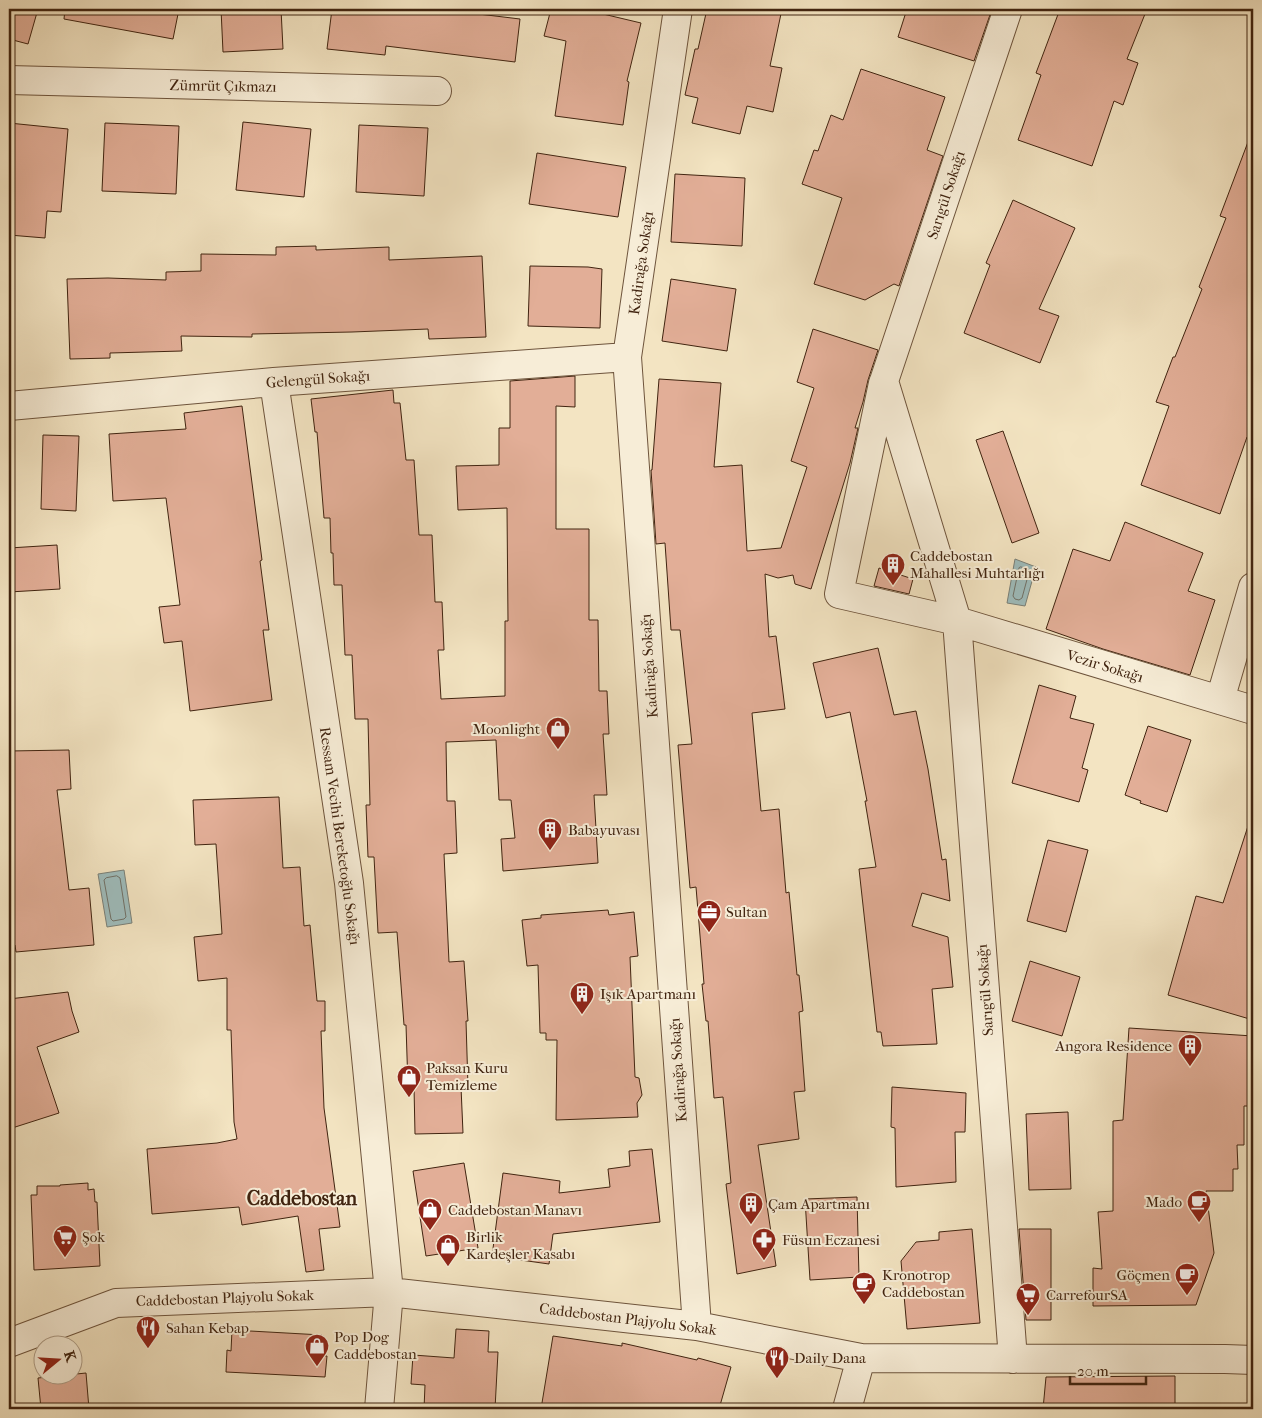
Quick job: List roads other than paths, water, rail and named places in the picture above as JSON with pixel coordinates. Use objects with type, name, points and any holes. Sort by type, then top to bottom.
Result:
[{"type":"street","name":"Kadirağa Sokağı","points":[[678,9],[627,356],[697,1326]]},
{"type":"street","name":"Sarıgül Sokağı","points":[[957,621],[839,594],[884,381],[1008,9]]},
{"type":"street","name":"Zümrüt Çıkmazı","points":[[9,80],[437,91]]},
{"type":"street","name":"Gelengül Sokağı","points":[[9,406],[274,382],[627,356]]},
{"type":"street","name":"Sarıgül Sokağı","points":[[884,381],[957,621],[1013,1359]]},
{"type":"street","name":"Ressam Vecihi Bereketoğlu Sokağı","points":[[274,382],[349,882],[389,1292],[379,1409]]},
{"type":"street","points":[[1220,700],[1253,587]]},
{"type":"street","name":"Vezir Sokağı","points":[[957,621],[1253,710]]},
{"type":"street","name":"Caddebostan Plajyolu Sokak","points":[[9,1343],[116,1303],[389,1292],[697,1326],[861,1358],[1253,1360]]},
{"type":"street","points":[[847,1409],[861,1358]]},
{"type":"water","points":[[1015,559],[1036,567],[1025,606],[1007,603]]},
{"type":"water","points":[[124,870],[132,923],[107,927],[98,874]]},
{"type":"place","name":"Caddebostan Mahallesi Muhtarlığı","points":[[893,586]]},
{"type":"place","name":"Moonlight","points":[[558,750]]},
{"type":"place","name":"Babayuvası","points":[[550,851]]},
{"type":"place","name":"Sultan","points":[[709,933]]},
{"type":"place","name":"Işık Apartmanı","points":[[582,1015]]},
{"type":"place","name":"Angora Residence","points":[[1190,1067]]},
{"type":"place","name":"Paksan Kuru Temizleme","points":[[409,1098]]},
{"type":"place","name":"Mado","points":[[1199,1223]]},
{"type":"place","name":"Çam Apartmanı","points":[[751,1225]]},
{"type":"place","name":"Caddebostan Manavı","points":[[430,1231]]},
{"type":"place","name":"Şok","points":[[65,1258]]},
{"type":"place","name":"Füsun Eczanesi","points":[[764,1261]]},
{"type":"place","name":"Birlik Kardeşler Kasabı","points":[[448,1267]]},
{"type":"place","name":"Göçmen","points":[[1187,1296]]},
{"type":"place","name":"Kronotrop Caddebostan","points":[[864,1305]]},
{"type":"place","name":"CarrefourSA","points":[[1028,1316]]},
{"type":"place","name":"Sahan Kebap","points":[[148,1349]]},
{"type":"place","name":"Pop Dog Caddebostan","points":[[317,1367]]},
{"type":"place","name":"Daily Dana","points":[[777,1379]]},
{"type":"district","name":"Caddebostan","points":[[302,1198]]}]
